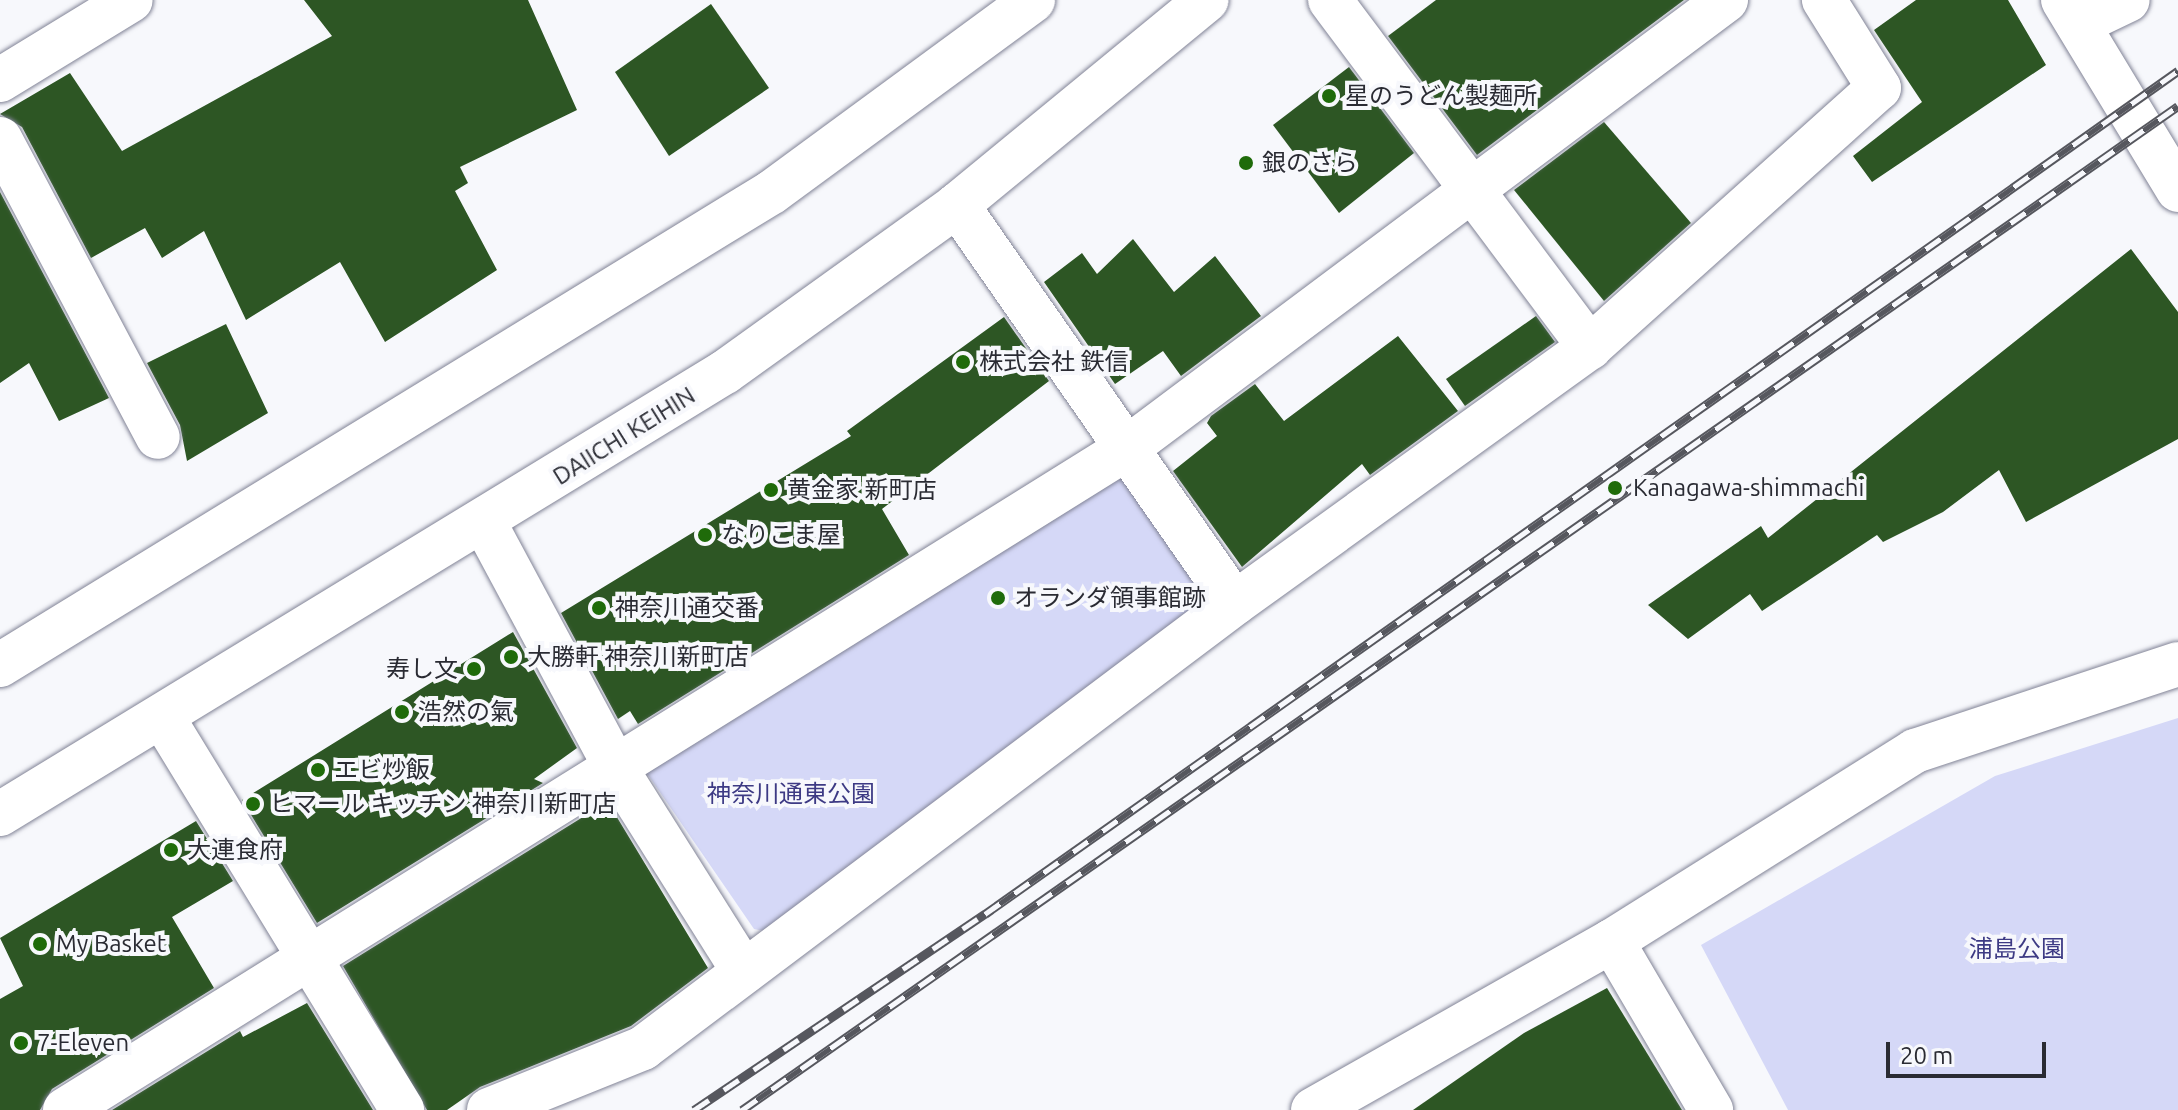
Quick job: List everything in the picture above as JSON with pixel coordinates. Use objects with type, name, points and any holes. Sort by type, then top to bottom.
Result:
[{"type":"main road","points":[[0,80],[131,0]]},
{"type":"main road","points":[[0,665],[747,208],[1033,0]]},
{"type":"main road","name":"DAIICHI KEIHIN","points":[[0,814],[484,522],[738,363],[957,205],[1207,0]]},
{"type":"main road","points":[[1330,0],[1469,192],[1590,347]]},
{"type":"main road","points":[[65,1110],[618,772],[1123,451],[1726,0]]},
{"type":"main road","points":[[489,1110],[643,1048],[1235,603],[1590,347],[1879,88],[1824,0]]},
{"type":"main road","points":[[2128,0],[2071,12],[2178,190]]},
{"type":"main road","points":[[0,139],[158,437]]},
{"type":"main road","points":[[957,205],[1123,451],[1235,603]]},
{"type":"main road","points":[[484,522],[618,772],[744,972]]},
{"type":"main road","points":[[1313,1110],[1612,941],[1915,751],[2178,664]]},
{"type":"main road","points":[[163,718],[402,1110]]},
{"type":"main road","points":[[1612,941],[1711,1110]]},
{"type":"green space","name":"神奈川通東公園","points":[[1123,473],[1209,593],[1204,613],[764,931],[754,929],[646,772]]},
{"type":"green space","name":"浦島公園","points":[[2178,718],[2178,1110],[1788,1110],[1701,945],[1995,776]]},
{"type":"building","points":[[304,0],[528,0],[577,110],[460,167],[468,183],[455,191],[497,270],[385,342],[340,262],[246,320],[204,231],[162,258],[145,228],[91,258],[22,127],[0,114],[70,73],[122,151],[332,36]]},
{"type":"building","points":[[1436,0],[1684,0],[1477,155],[1388,36]]},
{"type":"building","points":[[1916,0],[2008,0],[2046,65],[1872,182],[1853,156],[1922,102],[1874,30]]},
{"type":"building","points":[[711,4],[769,88],[669,156],[615,72]]},
{"type":"building","points":[[1349,67],[1414,153],[1339,213],[1273,125]]},
{"type":"building","points":[[1604,122],[1691,223],[1604,301],[1514,190]]},
{"type":"building","points":[[0,192],[109,398],[59,421],[29,363],[0,383]]},
{"type":"building","points":[[1133,239],[1174,292],[1215,256],[1261,316],[1181,376],[1163,351],[1115,384],[1044,282],[1082,253],[1097,274]]},
{"type":"building","points":[[2131,249],[2178,312],[2178,439],[2026,522],[1999,470],[1943,512],[1883,542],[1877,535],[1762,611],[1750,594],[1688,639],[1648,605],[1761,526],[1768,538]]},
{"type":"building","points":[[1536,316],[1555,342],[1465,406],[1446,379]]},
{"type":"building","points":[[1004,317],[1049,381],[882,509],[909,555],[638,724],[630,711],[618,719],[561,613],[851,436],[847,431]]},
{"type":"building","points":[[226,324],[268,413],[187,461],[180,425],[147,363]]},
{"type":"building","points":[[1398,336],[1458,411],[1370,475],[1362,464],[1242,567],[1173,471],[1217,436],[1207,423],[1211,416],[1255,384],[1284,421]]},
{"type":"building","points":[[513,632],[577,748],[534,779],[543,783],[317,923],[242,800]]},
{"type":"building","points":[[599,807],[615,814],[708,968],[631,1026],[480,1087],[447,1110],[427,1110],[343,966]]},
{"type":"building","points":[[196,821],[233,881],[172,917],[214,988],[52,1089],[40,1110],[0,1110],[0,999],[23,986],[0,938]]},
{"type":"building","points":[[1607,988],[1682,1110],[1413,1110],[1524,1033]]},
{"type":"building","points":[[307,1003],[373,1110],[112,1110],[240,1031],[243,1037]]},
{"type":"railway","points":[[694,1110],[985,914],[2178,71]]},
{"type":"railway","points":[[742,1110],[2178,106]]},
{"type":"place","name":"星のうどん製麺所","points":[[1329,96]]},
{"type":"place","name":"銀のさら","points":[[1246,163]]},
{"type":"place","name":"株式会社 鉄信","points":[[963,362]]},
{"type":"place","name":"Kanagawa-shimmachi","points":[[1615,488]]},
{"type":"place","name":"黄金家 新町店","points":[[771,490]]},
{"type":"place","name":"なりこま屋","points":[[705,535]]},
{"type":"place","name":"オランダ領事館跡","points":[[998,598]]},
{"type":"place","name":"神奈川通交番","points":[[599,608]]},
{"type":"place","name":"大勝軒 神奈川新町店","points":[[511,657]]},
{"type":"place","name":"寿し文","points":[[474,669]]},
{"type":"place","name":"浩然の氣","points":[[402,712]]},
{"type":"place","name":"エビ炒飯","points":[[318,770]]},
{"type":"place","name":"ヒマール キッチン 神奈川新町店","points":[[253,804]]},
{"type":"place","name":"大連食府","points":[[171,850]]},
{"type":"place","name":"My Basket","points":[[40,944]]},
{"type":"place","name":"7-Eleven","points":[[21,1043]]}]
